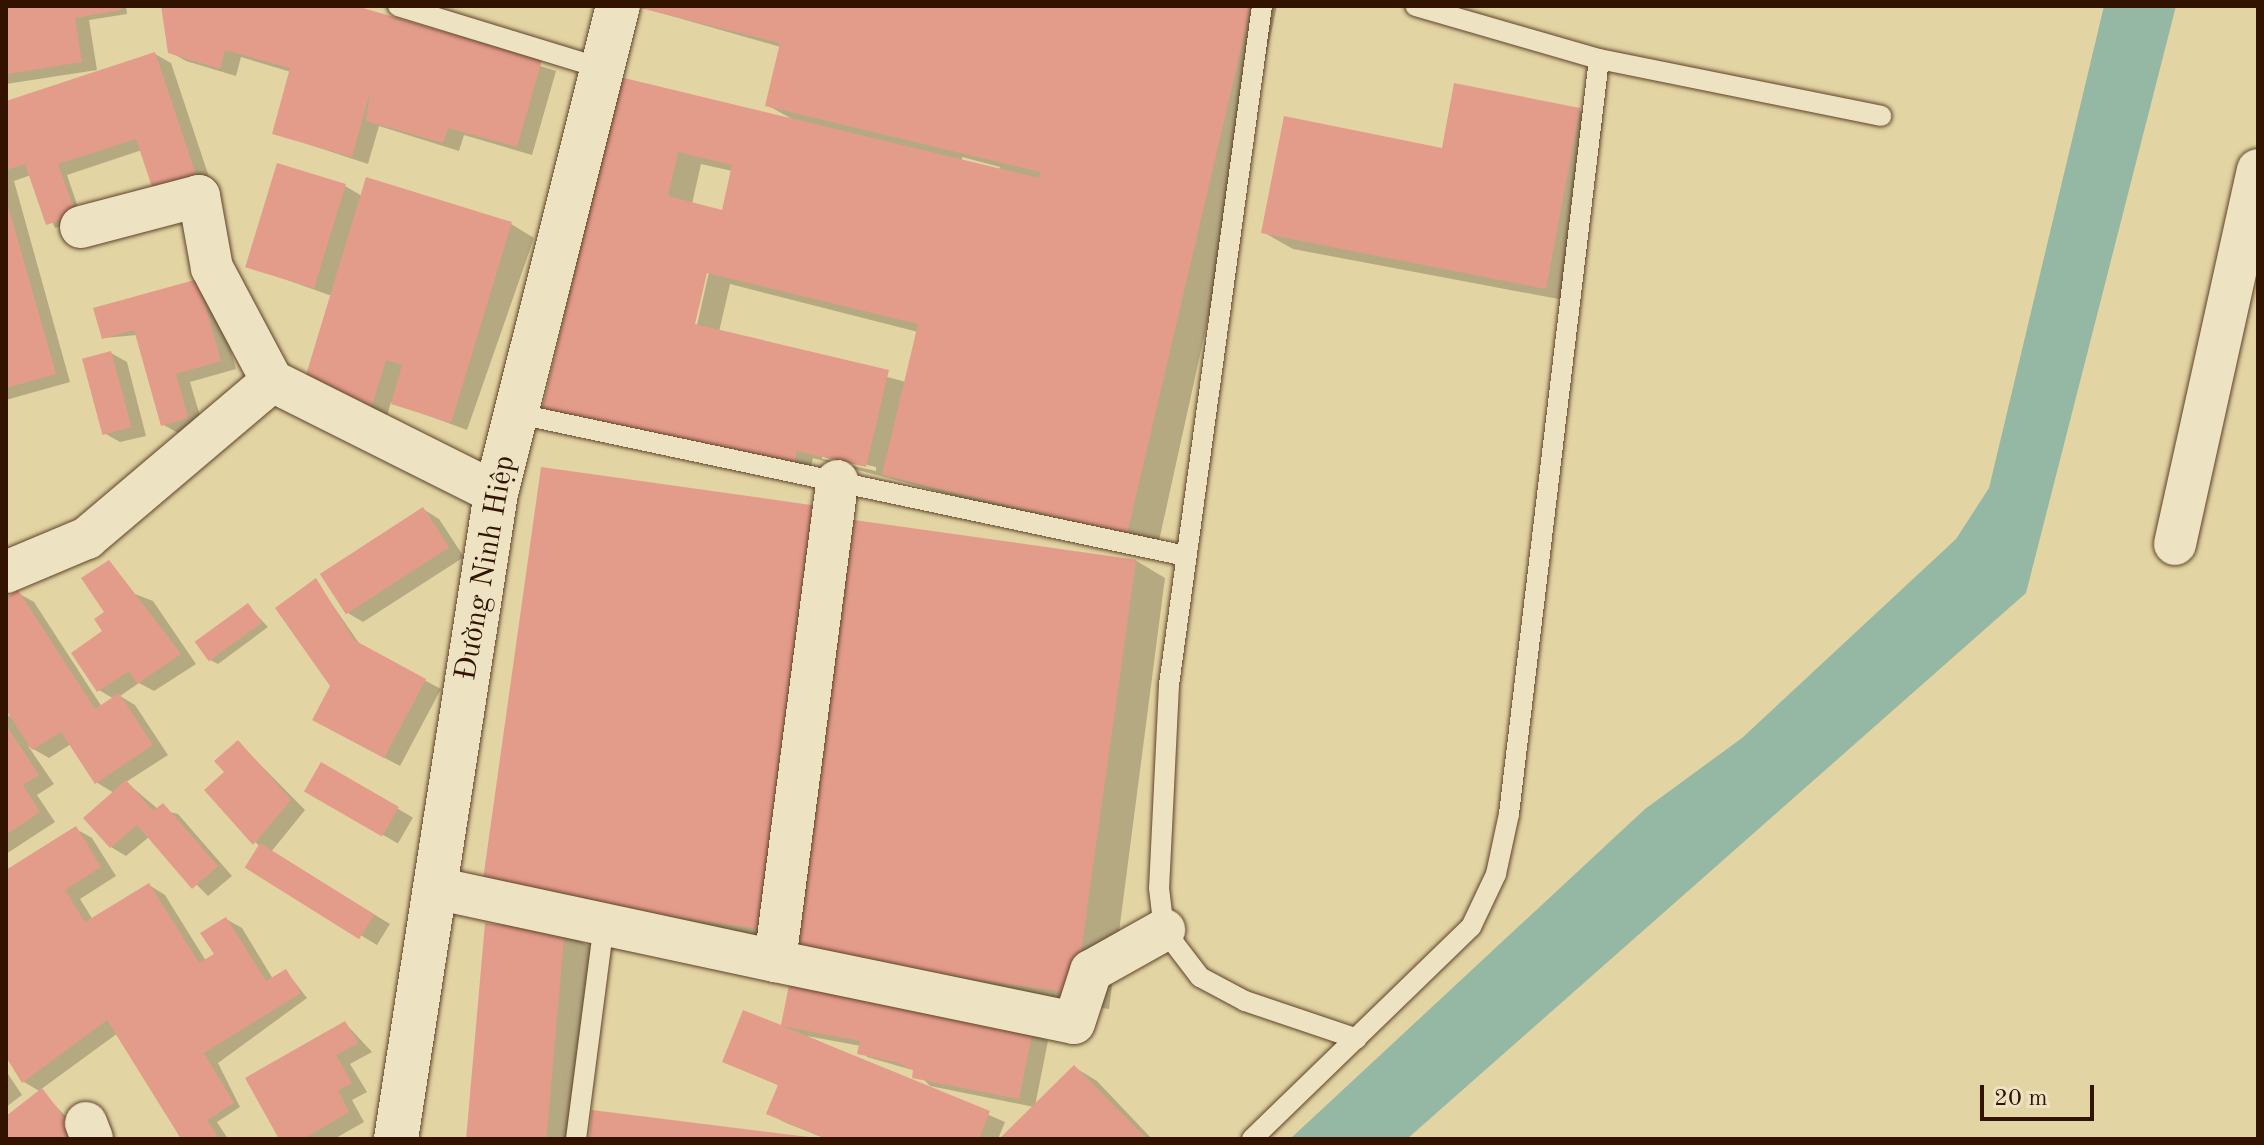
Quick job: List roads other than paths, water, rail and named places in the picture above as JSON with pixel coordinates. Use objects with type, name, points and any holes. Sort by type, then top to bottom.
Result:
[{"type":"main road","name":"Đường Ninh Hiệp","points":[[396,1139],[496,493],[514,413],[607,70],[618,6]]},
{"type":"street","points":[[2175,544],[2258,170]]},
{"type":"street","points":[[81,227],[199,196],[212,268],[272,381],[496,493]]},
{"type":"street","points":[[6,572],[87,538],[272,381]]},
{"type":"street","points":[[775,961],[837,481]]},
{"type":"street","points":[[435,888],[1074,1023],[1091,971],[1164,930]]},
{"type":"lane","points":[[398,6],[607,70]]},
{"type":"lane","points":[[1262,6],[1186,556],[1158,844],[1164,930],[1200,977],[1245,1001],[1357,1039]]},
{"type":"lane","points":[[1415,6],[1599,59],[1881,116]]},
{"type":"lane","points":[[1252,1139],[1471,927],[1496,874],[1599,59]]},
{"type":"lane","points":[[514,413],[1186,556]]},
{"type":"lane","points":[[576,1139],[604,923]]}]
